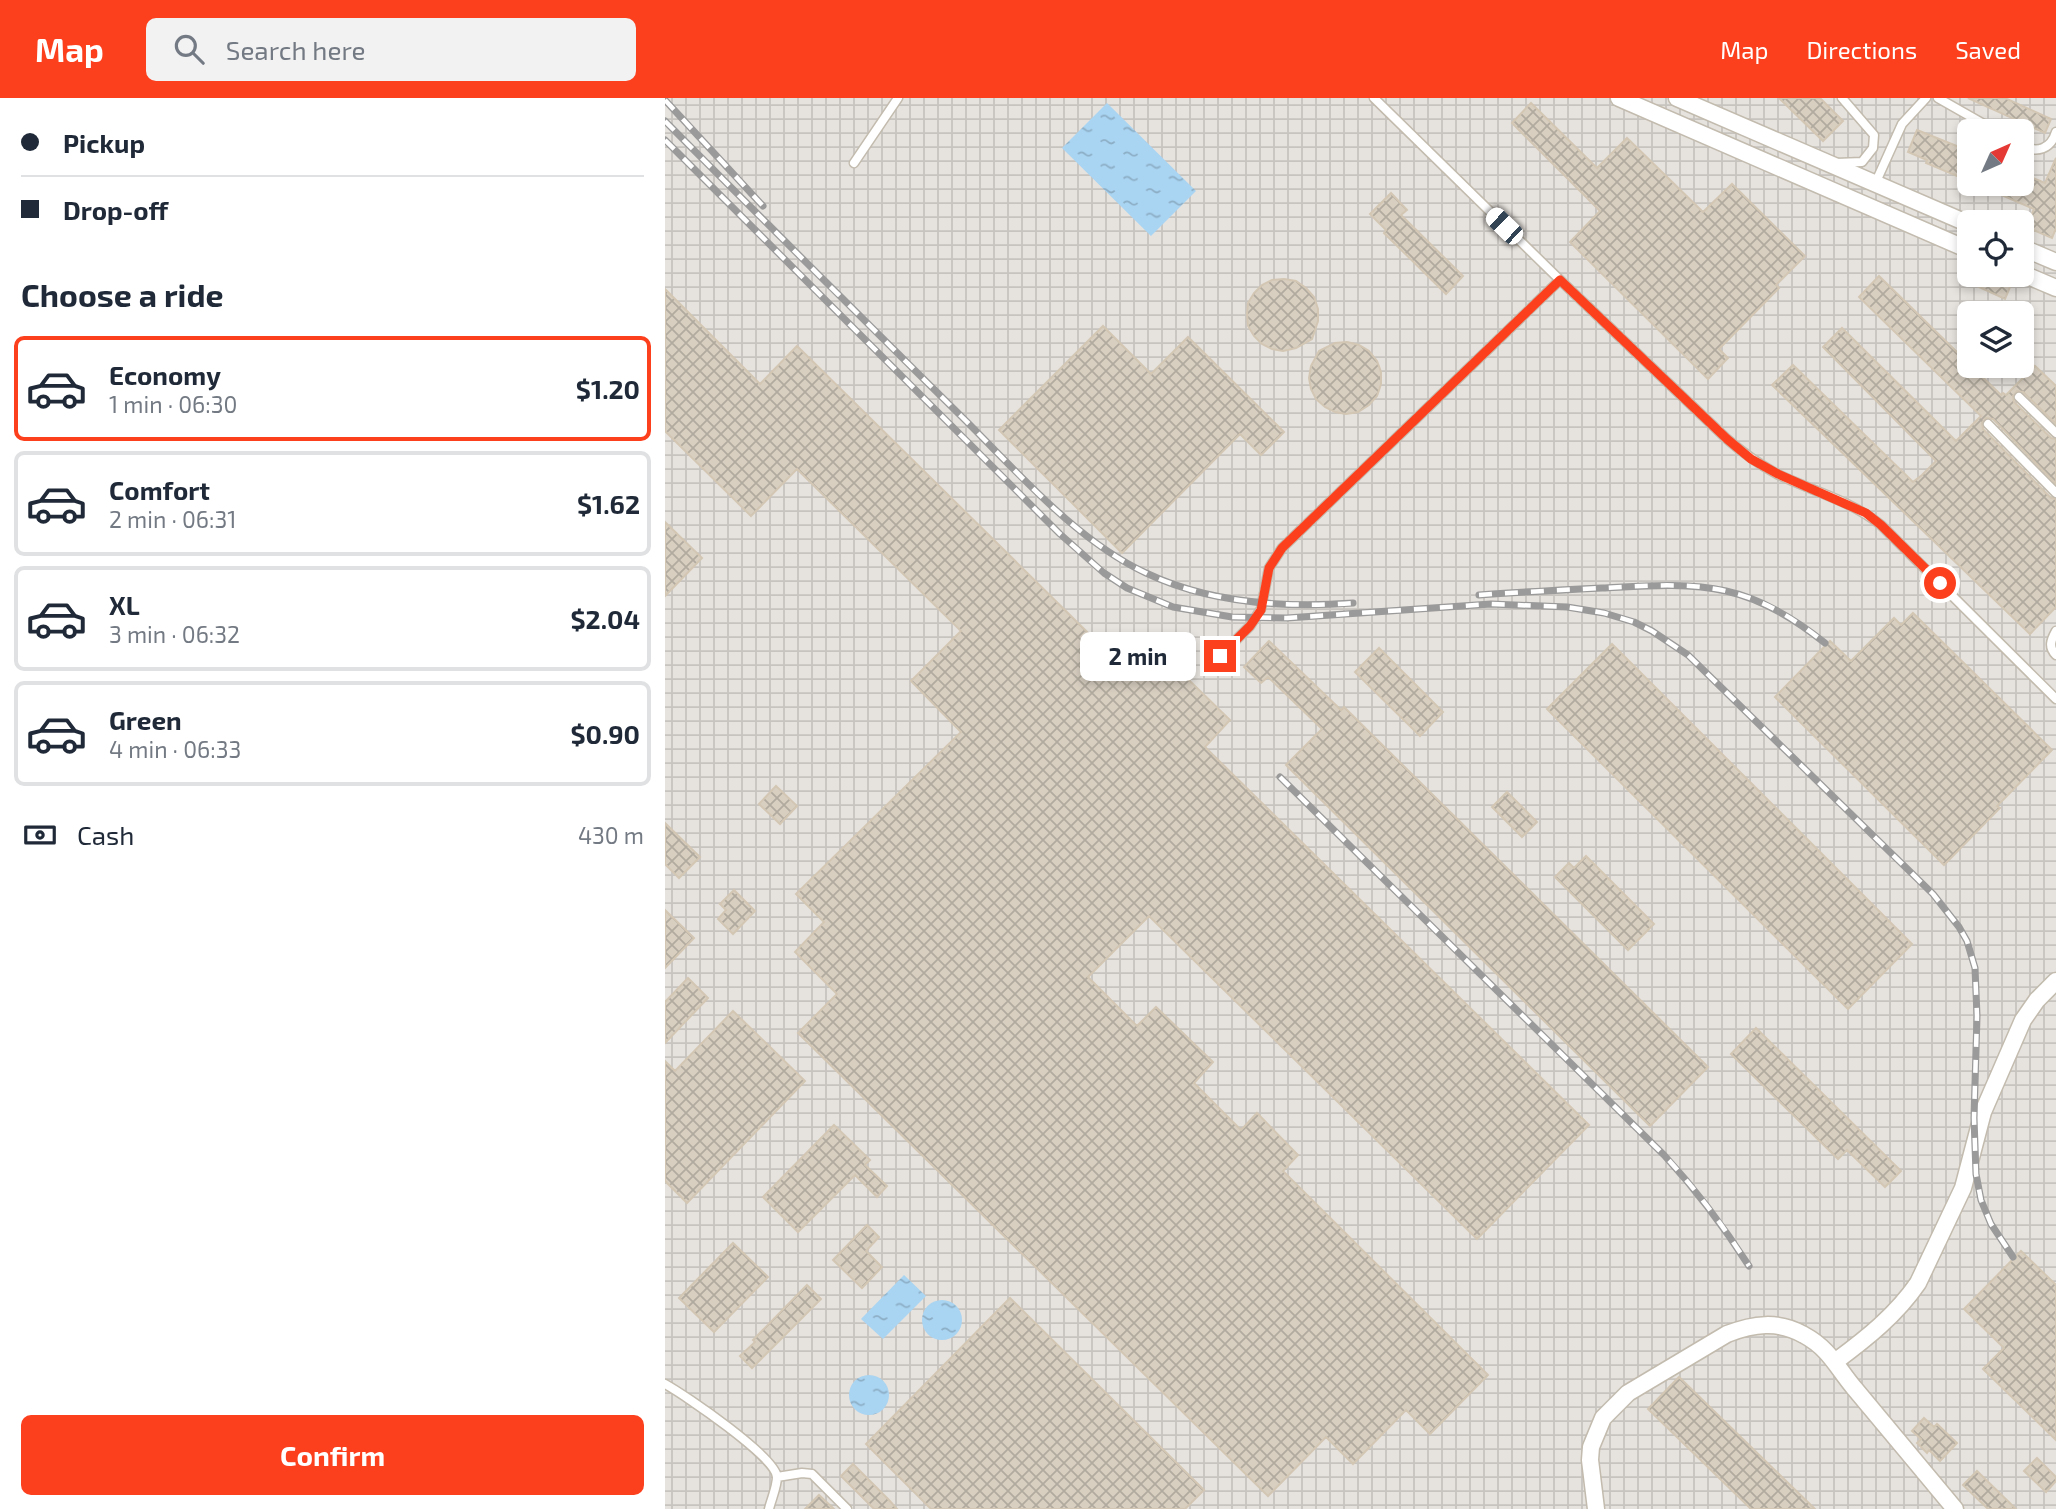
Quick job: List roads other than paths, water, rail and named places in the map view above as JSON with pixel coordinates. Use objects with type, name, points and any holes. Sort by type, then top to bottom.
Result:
[{"type":"street","points":[[1619,98],[1957,245]]},
{"type":"street","points":[[1677,98],[1957,219]]},
{"type":"street","points":[[1865,205],[1875,184]]},
{"type":"street","points":[[2034,253],[2056,262]]},
{"type":"street","points":[[2034,277],[2055,285]]},
{"type":"street","points":[[1836,1361],[1886,1321],[1917,1283],[1963,1188],[1983,1112],[2023,1020],[2037,1000],[2056,981]]},
{"type":"street","points":[[1596,1509],[1590,1460],[1595,1432],[1603,1418],[1628,1393],[1727,1334],[1759,1324],[1777,1325],[1804,1335],[1820,1345],[1836,1361],[1851,1385],[1955,1509]]},
{"type":"lane","points":[[854,163],[898,98]]},
{"type":"lane","points":[[1374,98],[1727,439],[1751,459],[1778,474],[1866,513],[2056,699]]},
{"type":"lane","points":[[1827,163],[1862,162],[1873,148],[1874,135],[1842,98]]},
{"type":"lane","points":[[1875,184],[1902,124],[1926,98]]},
{"type":"lane","points":[[1938,98],[1975,119]]},
{"type":"lane","points":[[2034,149],[2042,149],[2053,142],[2056,132]]},
{"type":"lane","points":[[1220,656],[1250,626],[1261,610],[1269,568],[1282,548],[1560,280]]},
{"type":"lane","points":[[2019,397],[2056,433]]},
{"type":"lane","points":[[1988,425],[2056,493]]},
{"type":"lane","points":[[2056,631],[2050,641],[2052,651],[2056,655]]},
{"type":"lane","points":[[665,1384],[727,1426],[767,1460],[777,1477],[769,1509]]},
{"type":"lane","points":[[777,1477],[812,1474],[847,1509]]},
{"type":"water","points":[[1107,103],[1196,191],[1151,236],[1062,148]]},
{"type":"water","points":[[904,1275],[926,1296],[883,1339],[861,1319]]},
{"type":"water","points":[[942,1300],[950,1301],[956,1306],[961,1312],[961,1328],[956,1334],[950,1339],[942,1340],[934,1339],[928,1334],[923,1328],[922,1320],[923,1312],[928,1306],[934,1301]]},
{"type":"water","points":[[869,1375],[877,1376],[883,1381],[888,1387],[888,1403],[883,1409],[877,1414],[869,1415],[861,1414],[855,1409],[850,1403],[849,1395],[850,1387],[855,1381],[861,1376]]},
{"type":"railway","points":[[665,100],[763,206]]},
{"type":"railway","points":[[665,121],[1025,481],[1095,542],[1146,573],[1195,591],[1274,604],[1353,603]]},
{"type":"railway","points":[[665,140],[1060,534],[1104,573],[1127,588],[1173,607],[1232,617],[1287,618],[1491,604],[1567,607],[1604,613],[1634,622],[1688,655],[1933,894],[1967,941],[1975,968],[1977,1016],[1974,1118],[1976,1174],[1981,1200],[1991,1224],[2013,1257]]},
{"type":"railway","points":[[1479,595],[1649,586],[1711,588],[1766,605],[1825,643]]},
{"type":"railway","points":[[1280,777],[1664,1155],[1709,1209],[1749,1266]]}]
